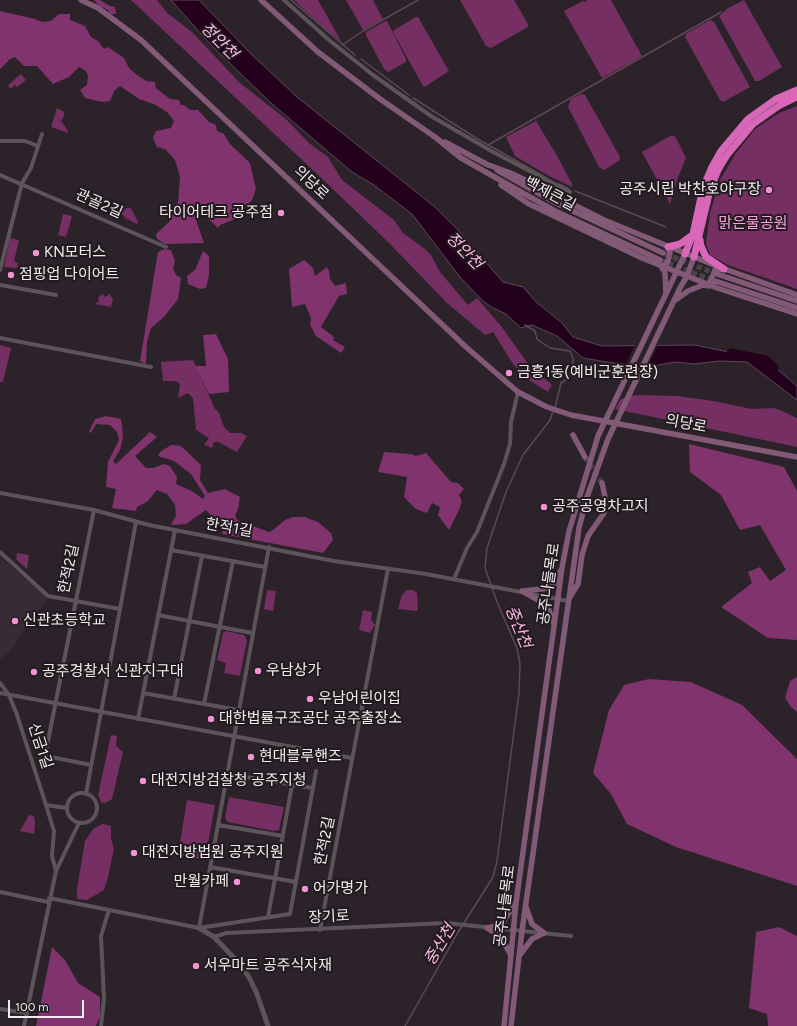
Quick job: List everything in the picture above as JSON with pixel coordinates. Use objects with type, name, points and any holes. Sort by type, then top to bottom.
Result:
[{"type":"highway","points":[[694,257],[703,188],[721,151],[748,119],[776,99],[797,90]]},
{"type":"highway","points":[[685,254],[696,235],[710,190],[718,170],[727,155],[752,124],[780,105],[797,97]]},
{"type":"highway","points":[[668,247],[696,235]]},
{"type":"highway","points":[[696,235],[706,257],[724,269]]},
{"type":"main road","name":"의당로","points":[[81,0],[98,8],[141,40],[466,347],[518,392],[547,407],[571,415],[797,457]]},
{"type":"main road","name":"백제큰길","points":[[261,0],[318,52],[380,99],[435,137],[461,158],[553,210],[677,272],[717,288]]},
{"type":"main road","name":"백제큰길","points":[[435,137],[556,203],[663,253]]},
{"type":"main road","points":[[486,164],[513,174],[598,217],[668,247],[797,295]]},
{"type":"main road","points":[[660,263],[665,265],[668,261],[670,253],[668,247]]},
{"type":"main road","name":"공주나들목로","points":[[504,1026],[516,903],[559,599],[562,568],[569,532],[598,436],[666,296],[669,284],[677,272],[685,254]]},
{"type":"main road","name":"공주나들목로","points":[[511,1026],[522,931],[579,528],[587,497],[608,439],[687,276],[694,257]]},
{"type":"main road","points":[[660,263],[669,284]]},
{"type":"main road","points":[[717,288],[710,282],[712,275],[715,270],[724,269]]},
{"type":"main road","points":[[717,274],[797,301]]},
{"type":"main road","points":[[714,281],[797,308]]},
{"type":"main road","points":[[674,301],[688,291],[703,285],[717,288],[797,314]]},
{"type":"main road","points":[[573,435],[585,457]]},
{"type":"main road","points":[[568,601],[578,584],[582,555],[588,536],[604,513],[605,497],[602,483]]},
{"type":"main road","points":[[522,591],[549,588],[554,584],[562,568]]},
{"type":"main road","points":[[522,591],[547,605],[555,628]]},
{"type":"main road","points":[[485,928],[501,924],[516,903]]},
{"type":"main road","points":[[519,956],[532,939],[544,933],[532,924],[526,904]]},
{"type":"main road","points":[[485,928],[500,936],[511,956]]},
{"type":"street","points":[[284,0],[360,65],[431,116],[493,152],[570,192]]},
{"type":"street","points":[[0,270],[22,183],[30,168],[42,134]]},
{"type":"street","points":[[0,140],[19,140],[38,146]]},
{"type":"street","name":"관골2길","points":[[0,175],[22,183],[166,246]]},
{"type":"street","points":[[0,285],[56,295]]},
{"type":"street","points":[[0,338],[151,367]]},
{"type":"street","points":[[454,579],[477,532],[504,464],[510,444],[511,422],[518,392]]},
{"type":"street","name":"한적1길","points":[[0,493],[94,510],[136,522],[334,561],[454,579],[568,601]]},
{"type":"street","name":"한적2길","points":[[91,765],[51,757],[46,751],[94,510]]},
{"type":"street","points":[[86,794],[136,522]]},
{"type":"street","points":[[138,718],[175,530]]},
{"type":"street","points":[[199,928],[233,736],[269,547]]},
{"type":"street","points":[[171,550],[265,567]]},
{"type":"street","points":[[0,552],[48,596],[120,609]]},
{"type":"street","points":[[174,698],[202,556]]},
{"type":"street","points":[[204,704],[233,561]]},
{"type":"street","name":"한적2길","points":[[320,930],[388,569]]},
{"type":"street","points":[[158,615],[252,633]]},
{"type":"street","name":"신금1길","points":[[0,683],[9,695],[24,733],[54,832],[52,856],[56,871],[24,1026]]},
{"type":"street","points":[[0,693],[352,758]]},
{"type":"street","points":[[143,693],[238,710]]},
{"type":"street","name":"한적2길","points":[[199,928],[290,914],[316,771]]},
{"type":"street","points":[[227,774],[313,788]]},
{"type":"street","points":[[268,917],[292,785]]},
{"type":"street","points":[[81,793],[86,794],[95,803],[96,811],[94,816],[88,822],[79,823],[71,818],[67,808],[72,797],[81,793]]},
{"type":"street","points":[[46,805],[67,808]]},
{"type":"street","points":[[56,871],[79,823]]},
{"type":"street","points":[[218,825],[283,836]]},
{"type":"street","points":[[210,866],[296,882]]},
{"type":"street","points":[[0,892],[110,910],[199,928],[214,937],[239,964],[257,994],[268,1026]]},
{"type":"street","points":[[101,1026],[104,999],[101,936],[110,910]]},
{"type":"street","name":"장기로","points":[[214,937],[226,932],[320,930],[446,923],[485,928]]},
{"type":"street","points":[[485,928],[571,936]]},
{"type":"street","points":[[0,1008],[27,1013]]},
{"type":"shaded area","points":[[94,0],[100,0],[110,6],[115,7],[116,14],[110,14],[108,10],[98,5]]},
{"type":"shaded area","points":[[0,11],[42,22],[51,21],[59,14],[70,14],[70,20],[85,26],[91,37],[98,41],[104,49],[108,47],[124,58],[129,68],[137,75],[146,81],[155,82],[156,88],[170,99],[179,100],[181,105],[184,105],[190,110],[198,110],[209,122],[216,125],[217,131],[224,134],[230,144],[250,163],[256,189],[252,200],[235,219],[220,225],[218,228],[203,214],[200,209],[197,208],[196,220],[204,243],[165,244],[157,239],[156,234],[169,222],[178,202],[180,177],[175,160],[165,149],[157,147],[153,138],[156,131],[171,128],[174,121],[168,113],[156,105],[139,99],[120,86],[114,91],[110,101],[102,102],[85,98],[80,90],[87,85],[88,76],[86,71],[79,67],[69,77],[53,84],[37,66],[24,66],[15,57],[10,59],[0,69]]},
{"type":"shaded area","points":[[164,249],[171,250],[175,261],[173,268],[176,275],[181,278],[178,299],[164,317],[151,328],[147,342],[146,364],[140,361],[158,252]]},
{"type":"shaded area","points":[[203,251],[209,256],[209,275],[206,288],[200,289],[188,284],[187,276],[195,270]]},
{"type":"shaded area","points":[[304,260],[313,268],[315,276],[327,267],[330,279],[335,286],[346,283],[347,294],[339,296],[321,327],[334,337],[333,340],[345,347],[341,353],[316,336],[310,325],[311,318],[305,304],[292,307],[289,269]]},
{"type":"shaded area","points":[[216,334],[228,359],[229,392],[209,394],[195,366],[206,366],[203,335]]},
{"type":"shaded area","points":[[106,416],[121,419],[123,437],[120,450],[113,461],[116,464],[150,432],[157,437],[135,456],[146,468],[153,468],[164,464],[170,466],[177,477],[176,484],[192,491],[203,499],[205,496],[191,474],[174,461],[158,456],[160,452],[171,445],[181,446],[201,465],[200,480],[208,493],[225,489],[240,497],[238,509],[235,515],[237,520],[269,532],[285,520],[293,517],[305,517],[318,522],[331,533],[333,540],[323,553],[222,534],[223,528],[231,528],[232,524],[217,522],[206,510],[186,524],[173,525],[171,524],[176,516],[175,505],[167,494],[157,490],[148,501],[137,507],[136,511],[112,508],[116,489],[106,487],[108,462],[119,440],[117,432],[110,425],[96,424],[91,433],[89,432],[95,419]]},
{"type":"shaded area","points":[[689,444],[784,467],[797,491],[797,640],[768,638],[721,607],[752,583],[748,572],[760,567],[770,581],[786,570],[760,525],[740,530],[721,495],[690,472]]},
{"type":"shaded area","points":[[384,452],[411,454],[416,456],[426,453],[451,482],[458,483],[464,489],[459,495],[462,501],[449,530],[438,515],[440,507],[432,503],[427,513],[416,509],[404,497],[407,477],[378,472]]},
{"type":"shaded area","name":"신관초등학교","points":[[0,557],[48,598],[10,651],[0,659]]},
{"type":"shaded area","points":[[797,677],[797,712],[791,707],[785,698],[790,681]]},
{"type":"shaded area","points":[[649,679],[691,682],[742,705],[797,759],[797,886],[676,847],[627,824],[611,794],[593,773],[609,710],[624,685]]},
{"type":"shaded area","points":[[779,927],[797,936],[797,1026],[768,1026],[767,1014],[749,1008],[756,932]]},
{"type":"shaded area","points":[[52,947],[65,960],[78,983],[100,997],[100,1017],[96,1026],[36,1026]]},
{"type":"green space","points":[[131,0],[157,0],[167,13],[192,32],[240,83],[286,119],[309,143],[328,157],[342,180],[394,220],[403,233],[431,255],[440,272],[468,305],[477,298],[501,326],[529,365],[552,385],[548,392],[529,380],[513,364],[493,332],[485,335],[447,303],[388,242],[315,172]]},
{"type":"green space","points":[[294,0],[318,0],[341,41],[324,28]]},
{"type":"green space","points":[[346,0],[373,0],[383,19],[363,30]]},
{"type":"green space","points":[[460,0],[514,0],[528,24],[528,27],[491,48],[486,46]]},
{"type":"green space","points":[[587,0],[611,0],[642,56],[602,78],[564,11],[583,1],[586,2]]},
{"type":"green space","points":[[744,0],[782,67],[759,81],[755,81],[719,16],[728,8]]},
{"type":"green space","points":[[418,17],[449,71],[426,86],[423,86],[393,32]]},
{"type":"green space","points":[[710,20],[714,22],[750,87],[723,102],[720,100],[685,37],[686,34]]},
{"type":"green space","points":[[387,21],[406,59],[406,62],[388,72],[384,69],[366,35],[366,32]]},
{"type":"green space","points":[[21,74],[26,80],[17,87],[15,85],[10,89],[8,85]]},
{"type":"green space","points":[[581,94],[585,95],[620,157],[619,161],[604,170],[599,167],[568,107],[571,99]]},
{"type":"green space","name":"맑은물공원","points":[[797,106],[797,289],[728,265],[710,255],[706,243],[710,213],[720,180],[736,153],[755,129],[779,113]]},
{"type":"green space","points":[[57,108],[64,112],[64,116],[61,121],[68,133],[51,127]]},
{"type":"green space","points":[[536,121],[556,154],[572,184],[572,187],[549,176],[515,156],[506,137]]},
{"type":"green space","points":[[670,136],[675,136],[686,158],[678,177],[670,204],[642,152]]},
{"type":"green space","points":[[126,208],[131,208],[138,222],[137,224],[125,218],[121,213]]},
{"type":"green space","points":[[63,214],[72,216],[66,237],[58,235]]},
{"type":"green space","points":[[10,238],[19,240],[14,261],[18,263],[17,268],[4,267]]},
{"type":"green space","points":[[103,294],[105,297],[110,294],[113,299],[111,307],[95,304],[99,301],[98,297]]},
{"type":"green space","points":[[0,345],[11,348],[3,382],[0,382]]},
{"type":"green space","points":[[193,360],[215,409],[219,413],[224,427],[230,433],[241,433],[247,436],[237,452],[218,442],[214,442],[212,448],[204,445],[209,438],[196,430],[193,398],[188,393],[178,398],[180,384],[176,381],[163,381],[161,362]]},
{"type":"green space","points":[[635,395],[677,396],[713,401],[752,409],[773,408],[780,410],[797,418],[797,447],[615,409],[621,399]]},
{"type":"green space","points":[[17,553],[29,555],[27,569],[16,559]]},
{"type":"green space","points":[[267,590],[276,591],[273,611],[264,609]]},
{"type":"green space","points":[[407,590],[413,590],[417,593],[418,611],[398,609],[402,595]]},
{"type":"green space","points":[[363,610],[372,612],[371,620],[375,625],[370,633],[359,630]]},
{"type":"green space","points":[[226,631],[244,635],[247,640],[240,676],[224,673],[226,663],[217,660],[223,633]]},
{"type":"green space","points":[[111,735],[117,736],[116,746],[123,752],[112,799],[105,803],[101,802],[98,795]]},
{"type":"green space","points":[[229,797],[284,807],[279,830],[274,831],[228,822],[225,818]]},
{"type":"green space","points":[[187,800],[215,805],[205,860],[178,855]]},
{"type":"green space","points":[[29,815],[34,816],[34,834],[20,831]]},
{"type":"green space","points":[[103,824],[111,826],[111,839],[114,849],[104,890],[87,900],[77,899],[77,889],[85,841],[94,828]]},
{"type":"water","points":[[171,0],[199,0],[251,54],[297,97],[435,207],[458,230],[503,282],[523,287],[536,302],[561,322],[573,337],[602,346],[695,345],[766,360],[797,386],[797,400],[747,362],[719,361],[695,364],[675,362],[648,367],[607,362],[583,358],[557,336],[532,325],[521,328],[506,314],[491,307],[482,300],[460,277],[412,214],[374,185],[352,172],[271,103],[211,45]]},
{"type":"pier","points":[[635,345],[658,345],[647,368],[625,366]]},
{"type":"waterway","points":[[291,0],[355,55]]},
{"type":"waterway","points":[[342,45],[363,31],[418,0]]},
{"type":"waterway","points":[[488,145],[721,12]]},
{"type":"waterway","points":[[361,59],[409,95]]},
{"type":"waterway","points":[[413,98],[476,138],[545,177]]},
{"type":"waterway","points":[[559,184],[569,189]]},
{"type":"waterway","points":[[575,191],[666,227]]},
{"type":"waterway","name":"중산천","points":[[525,325],[535,331],[537,339],[550,348],[570,351],[573,359],[573,369],[569,378],[561,383],[555,408]]},
{"type":"waterway","name":"정안천","points":[[731,353],[766,360],[774,368]]},
{"type":"waterway","name":"중산천","points":[[405,1026],[457,934],[493,877],[497,861],[519,693],[520,664],[517,648],[497,602],[485,568],[487,548],[506,492],[523,455],[550,420],[553,411]]},
{"type":"tunnel","points":[[665,254],[717,274]]},
{"type":"tunnel","points":[[660,260],[714,281]]},
{"type":"tunnel","points":[[585,457],[602,483]]},
{"type":"place","name":"공주시립 박찬호야구장","points":[[769,190]]},
{"type":"place","name":"타이어테크 공주점","points":[[281,213]]},
{"type":"place","name":"KN모터스","points":[[36,253]]},
{"type":"place","name":"점핑업 다이어트","points":[[11,275]]},
{"type":"place","name":"금흥1동(예비군훈련장)","points":[[509,373]]},
{"type":"place","name":"공주공영차고지","points":[[544,507]]},
{"type":"place","name":"신관초등학교","points":[[15,621]]},
{"type":"place","name":"우남상가","points":[[258,671]]},
{"type":"place","name":"공주경찰서 신관지구대","points":[[34,672]]},
{"type":"place","name":"우남어린이집","points":[[310,699]]},
{"type":"place","name":"대한법률구조공단 공주출장소","points":[[211,719]]},
{"type":"place","name":"현대블루핸즈","points":[[251,757]]},
{"type":"place","name":"대전지방검찰청 공주지청","points":[[143,781]]},
{"type":"place","name":"대전지방법원 공주지원","points":[[134,853]]},
{"type":"place","name":"만월카페","points":[[237,882]]},
{"type":"place","name":"어가명가","points":[[305,889]]},
{"type":"place","name":"서우마트 공주식자재","points":[[196,966]]}]
